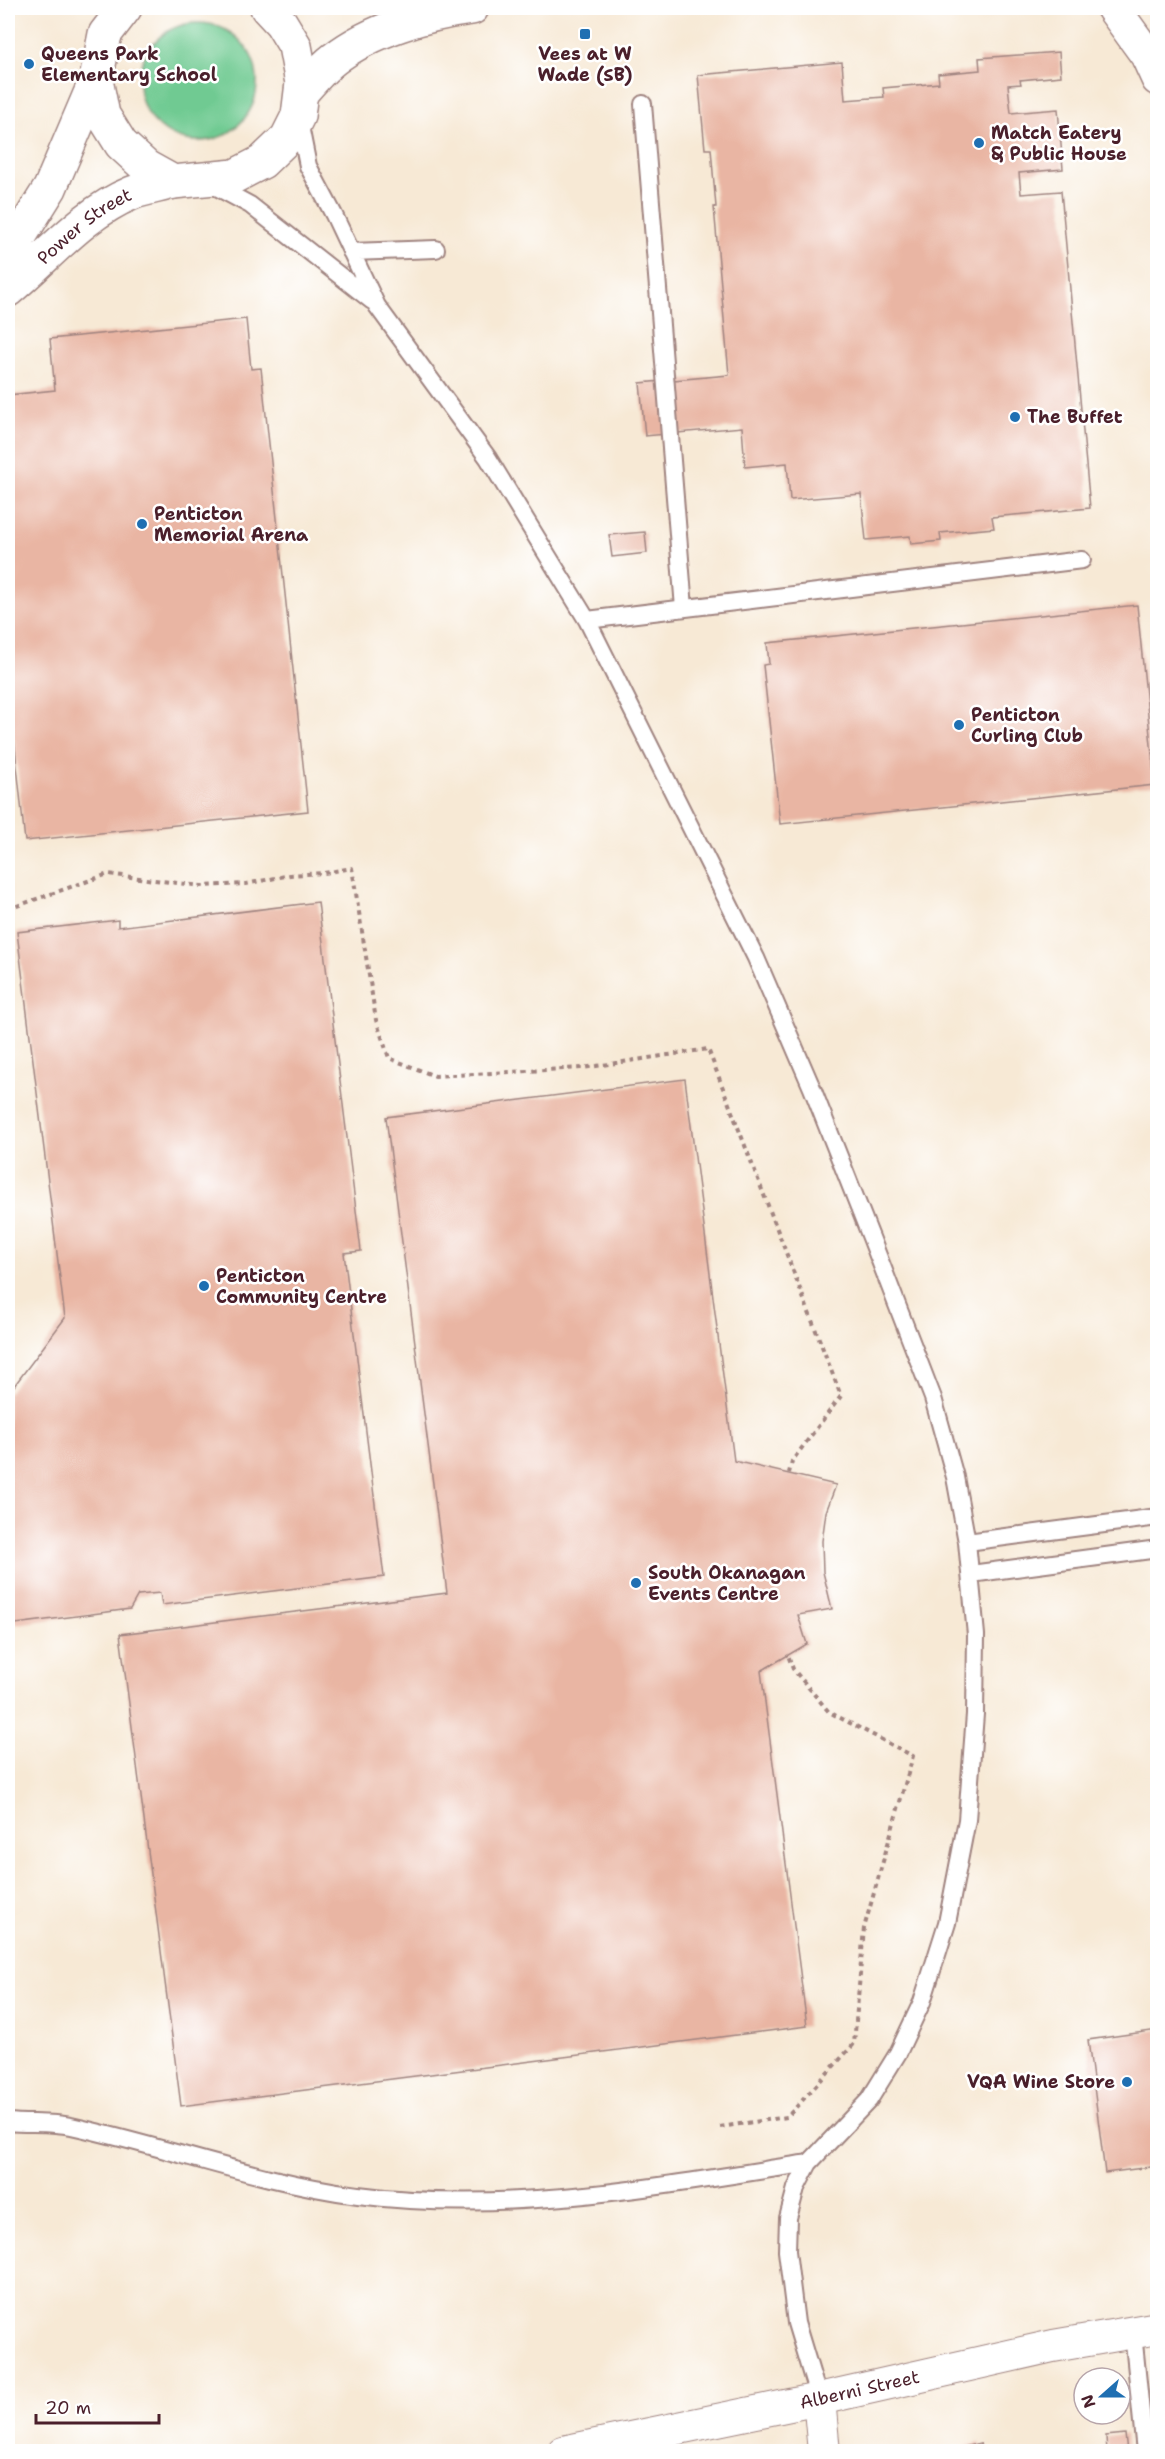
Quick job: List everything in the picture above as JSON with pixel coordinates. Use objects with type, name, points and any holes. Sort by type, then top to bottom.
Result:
[{"type":"main road","points":[[125,8],[97,21],[96,80],[103,116],[122,144],[146,167],[189,181]]},
{"type":"main road","points":[[267,8],[281,23],[294,46],[302,83],[300,104]]},
{"type":"main road","name":"Power Street","points":[[8,290],[59,243],[109,205],[133,193],[189,181],[235,176],[262,162],[286,138],[300,104],[334,59],[372,37],[412,21],[447,11],[472,8]]},
{"type":"main road","points":[[1113,8],[1148,55],[1158,79]]},
{"type":"main road","name":"Power Street","points":[[8,255],[50,188],[96,80]]},
{"type":"street","name":"Alberni Street","points":[[563,2451],[819,2399],[1053,2346],[1146,2330]]},
{"type":"street","points":[[819,2399],[824,2451]]},
{"type":"lane","points":[[300,104],[308,166],[377,306],[488,458],[587,620],[751,948],[812,1088],[933,1398],[955,1477],[967,1542],[976,1635],[975,1714],[967,1820],[947,1923],[922,2002],[898,2053],[868,2100],[809,2163],[796,2187],[788,2218],[787,2251],[796,2323],[819,2399]]},
{"type":"lane","points":[[643,104],[684,608]]},
{"type":"lane","points":[[189,181],[250,205],[377,306]]},
{"type":"lane","points":[[351,252],[436,249]]},
{"type":"lane","points":[[587,620],[1082,560]]},
{"type":"lane","points":[[967,1542],[1158,1516]]},
{"type":"lane","points":[[971,1574],[1158,1550]]},
{"type":"lane","points":[[8,2122],[69,2126],[266,2178],[357,2195],[428,2202],[559,2199],[809,2163]]},
{"type":"lane","points":[[1145,2451],[1146,2330]]},
{"type":"path","points":[[8,909],[108,874],[201,886],[246,884],[290,875],[324,873],[352,868],[376,1020],[389,1058],[435,1076],[583,1068],[708,1049],[841,1396],[792,1461],[789,1473]]},
{"type":"path","points":[[720,2127],[787,2117],[854,2044],[864,1928],[913,1755],[829,1712],[793,1669],[788,1655]]},
{"type":"green space","points":[[198,23],[221,28],[240,40],[252,59],[257,82],[252,105],[240,124],[221,136],[198,141],[175,136],[156,124],[144,105],[139,82],[144,59],[156,40],[175,28]]},
{"type":"building","points":[[1059,52],[1061,76],[1020,80],[1021,84],[1008,85],[1011,113],[1058,109],[1063,169],[1019,173],[1021,194],[1061,191],[1090,508],[992,517],[994,528],[940,533],[941,541],[911,544],[910,536],[866,540],[861,494],[790,500],[787,463],[745,467],[742,427],[645,436],[640,383],[729,375],[711,149],[705,149],[698,75],[842,62],[845,100],[884,97],[883,88],[939,83],[938,74],[980,70],[979,58]]},
{"type":"building","name":"Penticton Memorial Arena","points":[[246,319],[251,369],[261,368],[308,811],[25,841],[14,738],[8,738],[8,395],[55,390],[50,339]]},
{"type":"building","points":[[645,532],[647,553],[612,557],[609,535]]},
{"type":"building","name":"Penticton Curling Club","points":[[1137,605],[1155,785],[780,824],[763,665],[769,664],[767,643]]},
{"type":"building","name":"Penticton Community Centre","points":[[318,902],[361,1251],[344,1253],[384,1577],[162,1605],[160,1593],[138,1595],[130,1609],[8,1625],[8,1394],[65,1318],[17,932],[118,920],[118,927]]},
{"type":"building","name":"South Okanagan Events Centre","points":[[685,1079],[734,1461],[836,1485],[826,1512],[822,1541],[823,1572],[832,1609],[798,1615],[807,1644],[761,1671],[807,2026],[181,2106],[120,1634],[447,1593],[386,1117]]},
{"type":"building","points":[[1158,2030],[1158,2166],[1105,2173],[1088,2040]]},
{"type":"building","points":[[1125,2434],[1127,2452],[1107,2452],[1106,2436]]},
{"type":"building","points":[[980,2443],[982,2452],[965,2452],[964,2447]]},
{"type":"place","name":"Vees at W Wade (SB)","points":[[585,34]]},
{"type":"place","name":"Queens Park Elementary School","points":[[29,64]]},
{"type":"place","name":"Match Eatery & Public House","points":[[979,143]]},
{"type":"place","name":"The Buffet","points":[[1015,417]]},
{"type":"place","name":"Penticton Memorial Arena","points":[[142,524]]},
{"type":"place","name":"Penticton Curling Club","points":[[959,725]]},
{"type":"place","name":"Penticton Community Centre","points":[[204,1286]]},
{"type":"place","name":"South Okanagan Events Centre","points":[[636,1583]]},
{"type":"place","name":"VQA Wine Store","points":[[1127,2082]]}]
